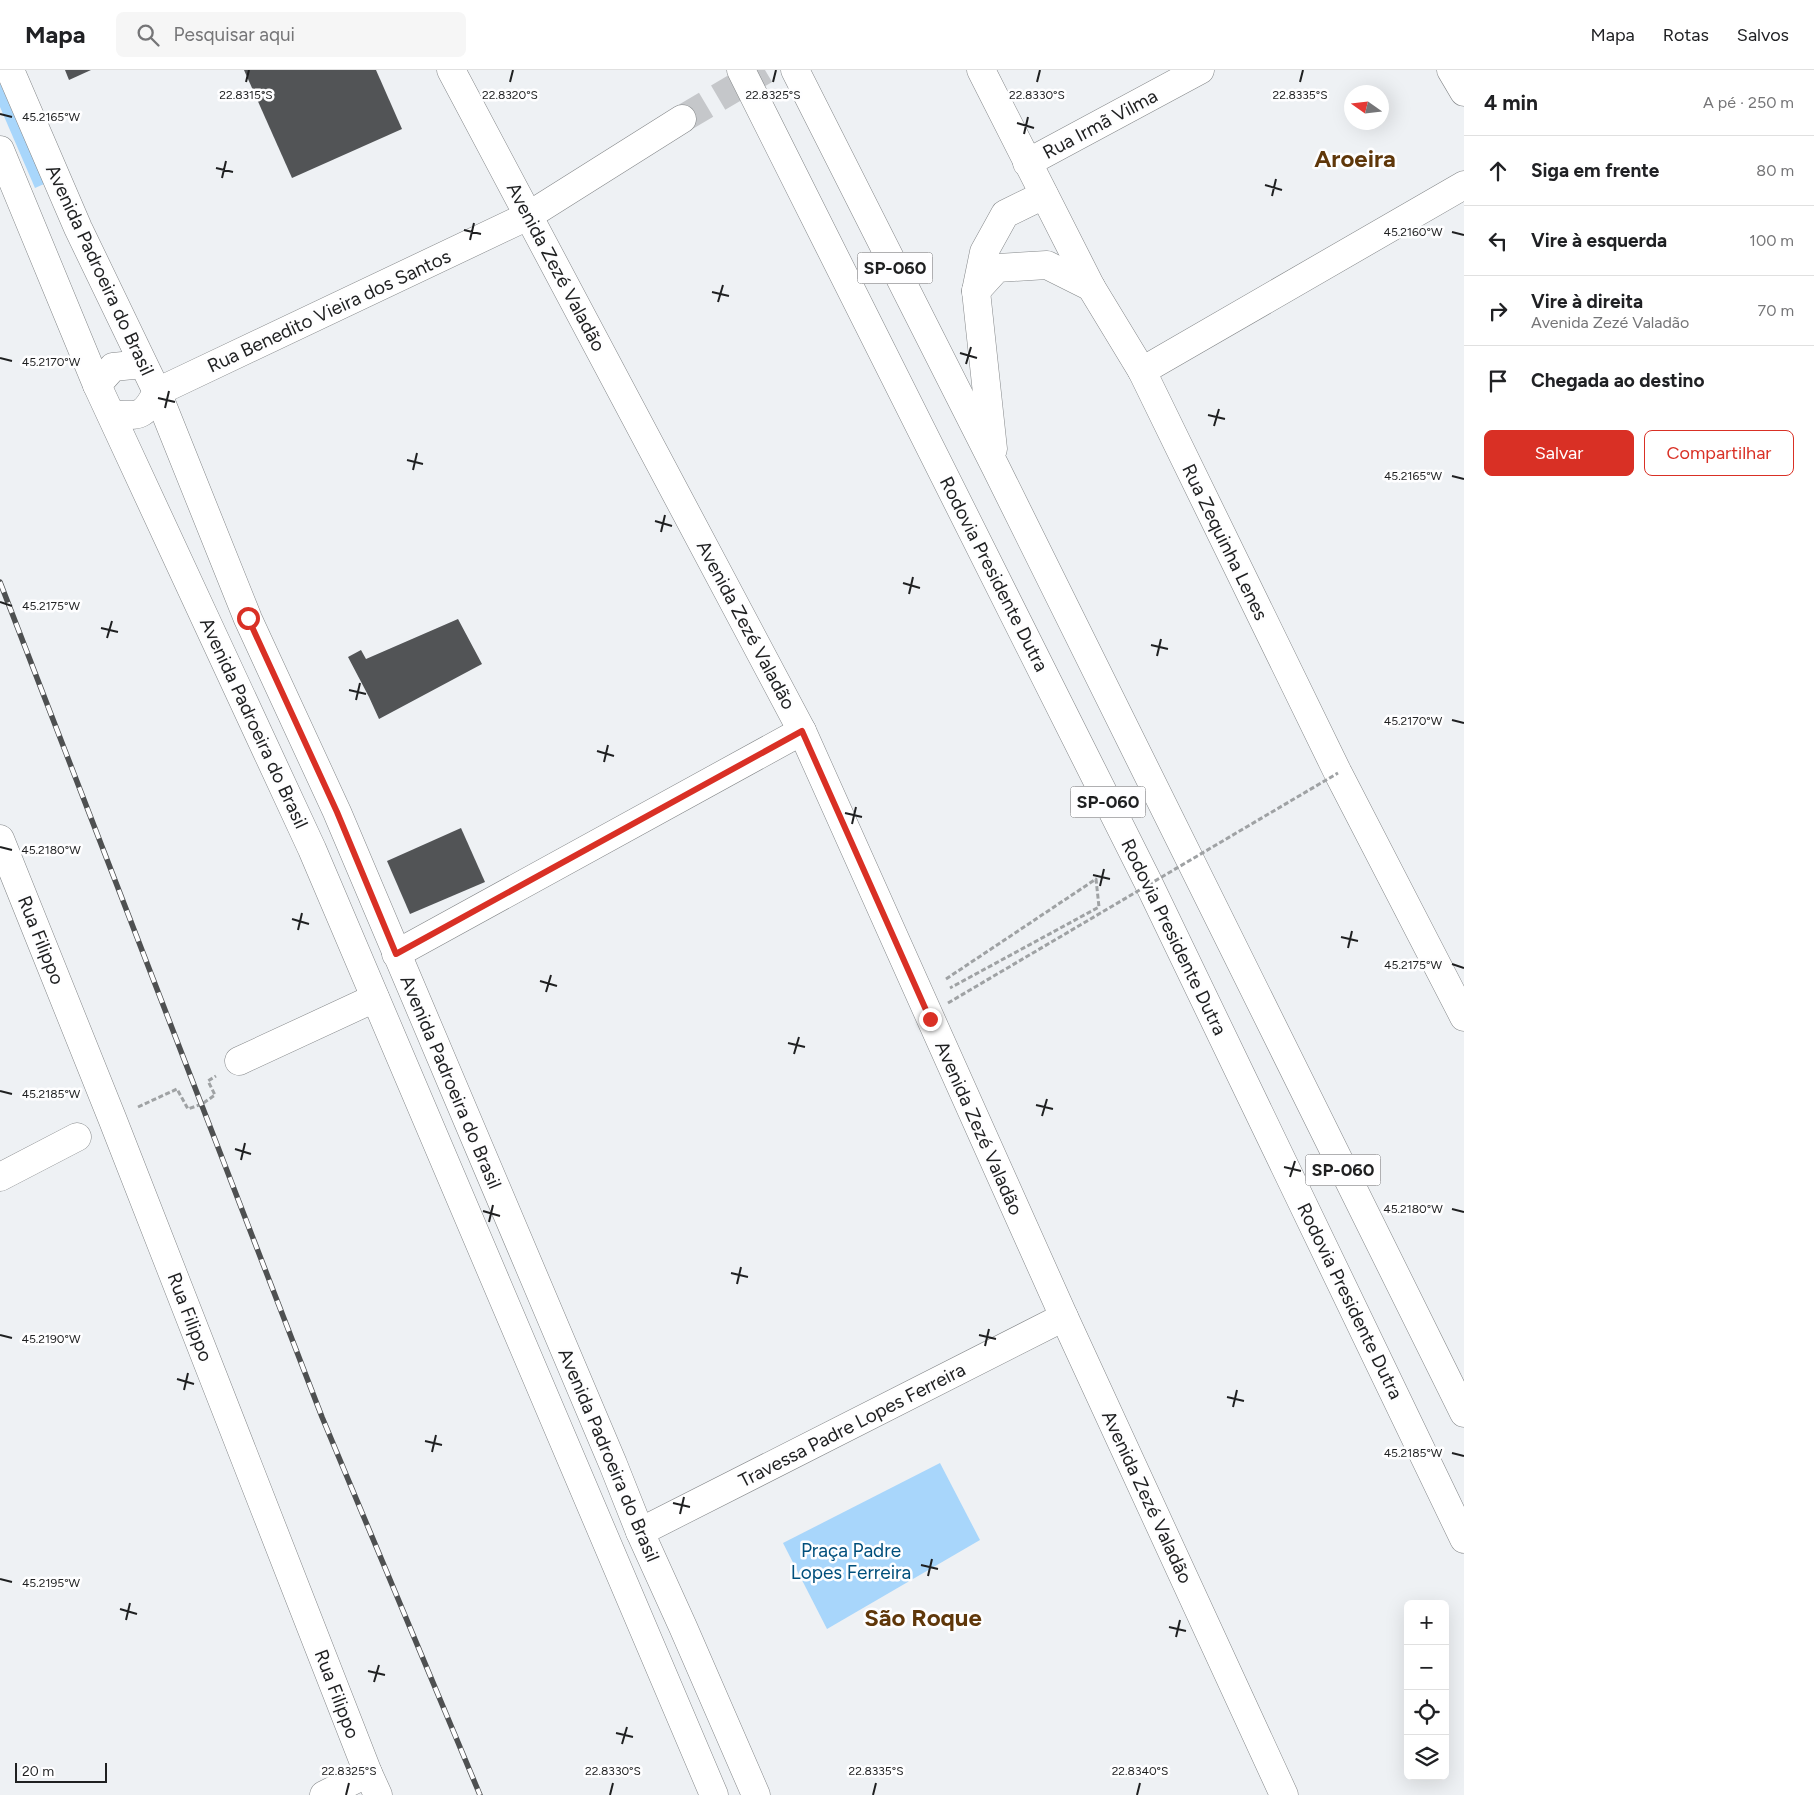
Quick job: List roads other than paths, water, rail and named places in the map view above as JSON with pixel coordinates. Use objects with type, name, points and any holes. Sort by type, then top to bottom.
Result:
[{"type":"main road","name":"Avenida Padroeira do Brasil","points":[[10,70],[78,228],[157,392],[248,618],[337,812],[640,1532],[756,1795]]},
{"type":"main road","name":"Avenida Zezé Valadão","points":[[451,70],[802,731],[936,995],[1064,1317],[1284,1795]]},
{"type":"main road","name":"Rodovia Presidente Dutra","points":[[741,70],[1148,882],[1464,1539]]},
{"type":"main road","name":"SP-060","points":[[795,70],[995,466],[1464,1413]]},
{"type":"main road","name":"Rua Zequinha Lenes","points":[[981,70],[1091,288],[1142,371],[1338,772],[1464,1017]]},
{"type":"main road","name":"Rua Irmã Vilma","points":[[1028,163],[1200,70]]},
{"type":"main road","points":[[1451,70],[1464,92]]},
{"type":"main road","name":"Rua Benedito Vieira dos Santos","points":[[157,392],[528,216],[682,119]]},
{"type":"main road","name":"Avenida Padroeira do Brasil","points":[[0,150],[97,386],[308,840],[714,1795]]},
{"type":"main road","points":[[1142,371],[1464,185]]},
{"type":"main road","points":[[995,466],[976,291],[984,252],[1005,214],[1044,195]]},
{"type":"main road","points":[[976,291],[997,268],[1047,265],[1091,288]]},
{"type":"main road","points":[[97,386],[113,367],[143,364]]},
{"type":"main road","points":[[111,414],[134,416],[142,413],[148,408],[157,392]]},
{"type":"main road","points":[[396,954],[802,731]]},
{"type":"main road","name":"Rua Filippo","points":[[0,839],[112,1118],[373,1784]]},
{"type":"main road","points":[[239,1061],[376,998]]},
{"type":"main road","points":[[0,1177],[77,1136]]},
{"type":"main road","name":"Travessa Padre Lopes Ferreira","points":[[640,1532],[1064,1317]]},
{"type":"main road","points":[[324,1795],[373,1784]]},
{"type":"tunnel","points":[[682,119],[765,70]]},
{"type":"railway","points":[[0,582],[322,1417],[480,1795]]},
{"type":"district","name":"Aroeira","points":[[1355,158]]},
{"type":"district","name":"São Roque","points":[[923,1617]]},
{"type":"park label","name":"Praça Padre Lopes Ferreira","points":[[851,1561]]}]
